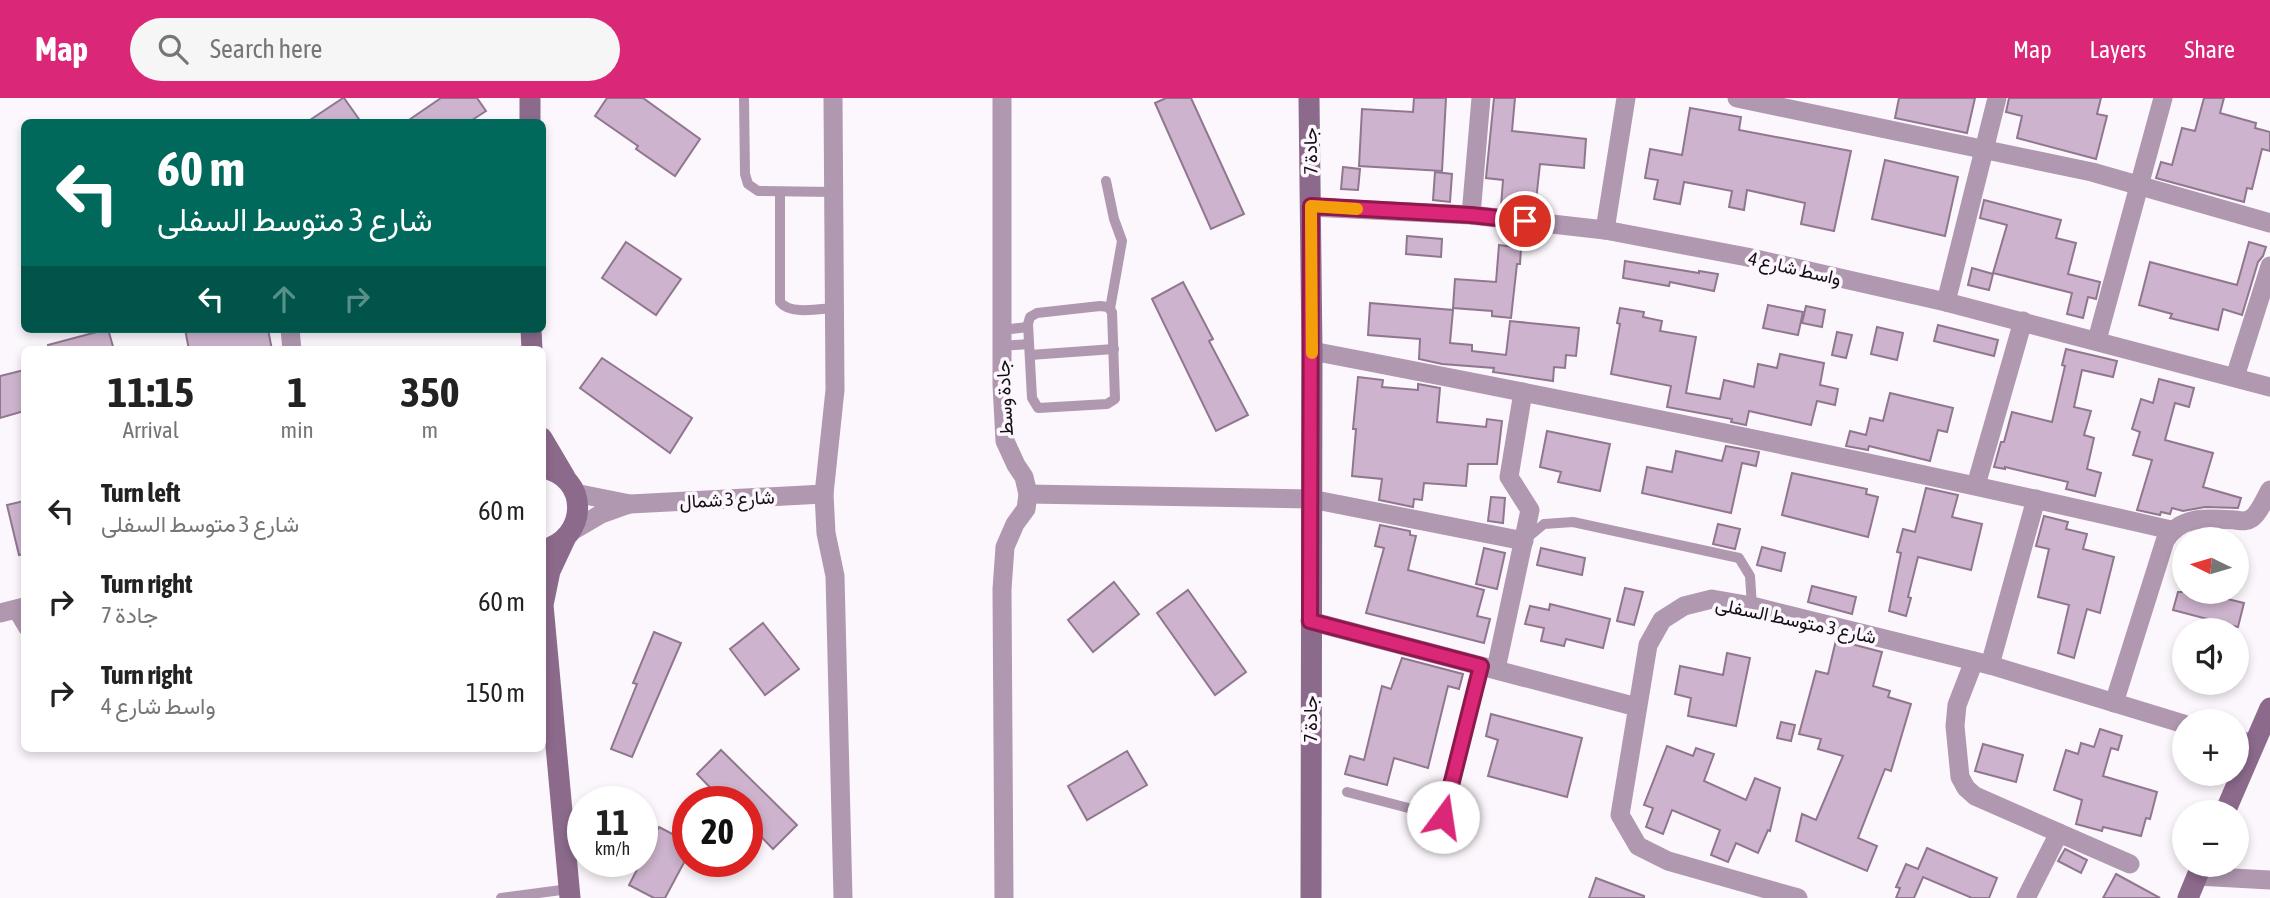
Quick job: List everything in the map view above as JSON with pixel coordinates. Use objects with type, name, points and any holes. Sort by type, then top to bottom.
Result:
[{"type":"main road","points":[[530,98],[530,119]]},
{"type":"main road","name":"جادة 7","points":[[1309,98],[1312,351],[1311,898]]},
{"type":"main road","points":[[546,445],[570,485],[578,507],[578,518],[550,571],[546,589]]},
{"type":"main road","points":[[546,468],[552,469],[570,485]]},
{"type":"main road","points":[[546,549],[553,548],[569,536]]},
{"type":"main road","points":[[546,635],[570,894]]},
{"type":"main road","points":[[2249,737],[2270,708]]},
{"type":"main road","points":[[2188,898],[2197,877]]},
{"type":"street","points":[[833,98],[835,390],[824,494],[826,533],[835,576],[843,898]]},
{"type":"street","name":"جادة وسط","points":[[1002,98],[1005,441],[1024,477],[1028,494]]},
{"type":"street","points":[[1471,215],[1481,98]]},
{"type":"street","points":[[1605,230],[1626,98]]},
{"type":"street","points":[[1737,98],[1984,148],[2141,185],[2270,223]]},
{"type":"street","points":[[1946,302],[1997,98]]},
{"type":"street","points":[[2098,340],[2164,98]]},
{"type":"street","name":"واسط شارع 4","points":[[1311,206],[1471,215],[1605,230],[1747,257],[1946,302],[2270,387]]},
{"type":"street","points":[[2235,377],[2270,266]]},
{"type":"street","points":[[1976,485],[2023,321]]},
{"type":"street","points":[[1312,351],[1523,391],[1976,485],[2171,530]]},
{"type":"street","points":[[1489,667],[1530,510],[1508,477],[1523,391]]},
{"type":"street","name":"شارع 3 شمال","points":[[570,485],[631,504]]},
{"type":"street","points":[[2114,703],[2165,541],[2171,530],[2180,524],[2205,518],[2246,521],[2254,517],[2270,490]]},
{"type":"street","name":"شارع 3 شمال","points":[[569,536],[601,514],[631,504],[824,494]]},
{"type":"street","points":[[1004,898],[1002,589],[1006,547],[1015,524],[1026,509],[1028,494],[1311,499],[1524,541]]},
{"type":"street","points":[[2036,499],[1982,663],[1955,712],[1959,771],[1963,783],[1975,796],[2130,864]]},
{"type":"street","name":"شارع 3 متوسط السفلى","points":[[1798,898],[1668,861],[1638,846],[1620,815],[1648,645],[1662,620],[1684,606],[1712,600],[1752,606],[1982,663],[2172,720]]},
{"type":"street","points":[[1310,621],[1637,707]]},
{"type":"street","points":[[2026,898],[2059,833]]},
{"type":"street","points":[[2249,877],[2270,880]]},
{"type":"lane","points":[[744,98],[746,180],[752,188],[758,191],[834,192]]},
{"type":"lane","points":[[1106,181],[1122,241],[1111,309],[1116,395],[1113,402],[1107,404],[1038,408],[1032,398],[1028,320],[1037,313],[1100,306],[1111,309]]},
{"type":"lane","points":[[780,192],[780,302],[782,306],[790,309],[834,308]]},
{"type":"lane","points":[[1002,338],[1028,327]]},
{"type":"lane","points":[[1002,338],[1029,349],[1114,349]]},
{"type":"lane","points":[[1524,541],[1544,524],[1573,522],[1739,558],[1750,576],[1752,606]]},
{"type":"lane","points":[[1347,792],[1443,817],[1489,667]]},
{"type":"lane","points":[[501,898],[570,894]]},
{"type":"building","points":[[343,98],[359,119],[312,119]]},
{"type":"building","points":[[441,98],[477,98],[486,111],[474,119],[410,119]]},
{"type":"building","points":[[607,98],[643,98],[700,139],[675,176],[595,116]]},
{"type":"building","points":[[1166,98],[1191,98],[1244,214],[1211,229],[1155,103]]},
{"type":"building","points":[[1414,98],[1446,98],[1442,171],[1359,166],[1362,109],[1413,112]]},
{"type":"building","points":[[1494,98],[1515,98],[1512,131],[1586,139],[1584,168],[1540,164],[1535,210],[1501,206],[1503,180],[1486,178]]},
{"type":"building","points":[[1899,98],[1975,98],[1967,133],[1895,118]]},
{"type":"building","points":[[2009,98],[2101,98],[2097,114],[2107,116],[2096,159],[2017,138],[2022,116],[2006,112]]},
{"type":"building","points":[[2204,98],[2224,98],[2220,113],[2256,123],[2255,128],[2270,132],[2270,151],[2262,149],[2252,189],[2247,188],[2244,202],[2156,178],[2161,162],[2172,165],[2182,128],[2195,131]]},
{"type":"building","points":[[1690,108],[1741,117],[1739,130],[1851,151],[1834,231],[1801,224],[1805,203],[1747,190],[1744,210],[1729,207],[1732,191],[1684,182],[1680,204],[1654,199],[1658,180],[1645,178],[1650,149],[1682,155]]},
{"type":"building","points":[[1885,160],[1958,177],[1945,236],[1872,219]]},
{"type":"building","points":[[1343,167],[1360,169],[1358,190],[1341,189]]},
{"type":"building","points":[[1435,172],[1452,174],[1450,202],[1433,200]]},
{"type":"building","points":[[1984,200],[2061,220],[2056,238],[2076,243],[2068,274],[2100,282],[2096,299],[2088,297],[2083,318],[2067,314],[2072,293],[1993,273],[2007,225],[1980,218]]},
{"type":"building","points":[[1407,236],[1442,239],[1441,257],[1406,254]]},
{"type":"building","points":[[626,242],[681,279],[656,315],[602,278]]},
{"type":"building","points":[[2249,242],[2266,247],[2263,256],[2258,262],[2242,315],[2223,309],[2218,330],[2170,318],[2172,314],[2139,305],[2150,262],[2237,285]]},
{"type":"building","points":[[1499,245],[1521,248],[1511,318],[1492,316],[1492,311],[1453,308],[1455,279],[1496,282]]},
{"type":"building","points":[[1625,261],[1718,274],[1714,291],[1670,282],[1669,286],[1623,278]]},
{"type":"building","points":[[1972,268],[1993,274],[1989,290],[1968,285]]},
{"type":"building","points":[[1183,282],[1213,339],[1209,341],[1248,415],[1216,431],[1152,299]]},
{"type":"building","points":[[1370,303],[1453,310],[1450,343],[1472,345],[1472,351],[1506,355],[1510,321],[1579,328],[1576,356],[1566,355],[1565,368],[1554,367],[1553,381],[1493,372],[1494,368],[1442,364],[1419,359],[1420,339],[1368,335]]},
{"type":"building","points":[[1768,305],[1803,312],[1798,335],[1763,328]]},
{"type":"building","points":[[1806,306],[1825,310],[1822,327],[1802,323]]},
{"type":"building","points":[[1620,308],[1644,312],[1643,317],[1662,321],[1660,331],[1696,337],[1686,393],[1720,399],[1724,380],[1754,387],[1758,364],[1777,368],[1780,354],[1824,363],[1820,385],[1838,389],[1835,405],[1817,401],[1811,425],[1749,411],[1746,425],[1731,422],[1732,419],[1667,407],[1671,386],[1611,374],[1620,324],[1617,323]]},
{"type":"building","points":[[1938,325],[1998,340],[1994,356],[1934,341]]},
{"type":"building","points":[[1877,327],[1903,333],[1897,360],[1871,354]]},
{"type":"building","points":[[1837,332],[1852,335],[1846,358],[1832,355]]},
{"type":"building","points":[[93,333],[109,333],[113,346],[48,346]]},
{"type":"building","points":[[186,333],[269,333],[271,346],[188,346]]},
{"type":"building","points":[[2066,349],[2117,361],[2113,377],[2082,370],[2074,407],[2091,411],[2084,435],[2094,438],[2087,469],[2101,473],[2095,496],[2066,489],[2068,482],[2005,467],[1994,467],[2012,412],[2052,422],[2065,366],[2062,365]]},
{"type":"building","points":[[602,358],[692,418],[670,453],[580,388]]},
{"type":"building","points":[[21,371],[21,412],[0,418],[0,376]]},
{"type":"building","points":[[1358,377],[1383,380],[1382,387],[1418,390],[1418,384],[1440,388],[1437,422],[1486,427],[1487,419],[1502,421],[1497,464],[1468,464],[1466,486],[1424,483],[1422,500],[1414,499],[1413,507],[1379,500],[1382,479],[1352,476]]},
{"type":"building","points":[[2159,379],[2194,388],[2189,407],[2175,403],[2165,440],[2213,453],[2203,487],[2241,498],[2238,508],[2205,507],[2183,511],[2172,508],[2170,514],[2161,512],[2160,515],[2137,510],[2152,460],[2133,455],[2140,432],[2132,429],[2141,399],[2153,403]]},
{"type":"building","points":[[1890,393],[1953,408],[1947,432],[1938,430],[1930,461],[1869,446],[1868,450],[1846,446],[1850,431],[1866,435],[1870,418],[1883,421]]},
{"type":"building","points":[[1547,431],[1610,444],[1600,491],[1558,482],[1561,472],[1540,467]]},
{"type":"building","points":[[1726,446],[1759,452],[1756,466],[1742,463],[1731,513],[1642,493],[1647,467],[1672,472],[1676,451],[1722,461]]},
{"type":"building","points":[[1792,473],[1867,489],[1866,494],[1878,497],[1868,537],[1782,515]]},
{"type":"building","points":[[1926,488],[1958,495],[1952,517],[1982,524],[1971,570],[1918,557],[1906,616],[1889,611],[1901,553],[1897,552],[1903,529],[1915,532]]},
{"type":"building","points":[[1491,497],[1505,498],[1503,523],[1488,521]]},
{"type":"building","points":[[21,502],[21,555],[19,555],[7,505]]},
{"type":"building","points":[[2044,516],[2068,522],[2066,529],[2087,534],[2083,549],[2114,557],[2100,613],[2087,609],[2074,658],[2058,653],[2069,605],[2038,597],[2049,549],[2036,546]]},
{"type":"building","points":[[1718,524],[1740,529],[1735,549],[1713,544]]},
{"type":"building","points":[[1380,525],[1410,531],[1410,535],[1416,536],[1408,570],[1484,590],[1477,616],[1490,619],[1484,643],[1366,613],[1384,548],[1375,546]]},
{"type":"building","points":[[1762,547],[1785,553],[1781,571],[1757,565]]},
{"type":"building","points":[[1484,548],[1505,553],[1497,589],[1476,584]]},
{"type":"building","points":[[1541,548],[1585,558],[1582,575],[1537,565]]},
{"type":"building","points":[[1114,582],[1139,614],[1093,652],[1068,620]]},
{"type":"building","points":[[1812,586],[1856,597],[1852,614],[1808,602]]},
{"type":"building","points":[[1625,588],[1643,592],[1634,625],[1617,621]]},
{"type":"building","points":[[1188,590],[1246,672],[1215,695],[1157,613]]},
{"type":"building","points":[[1550,604],[1610,619],[1603,648],[1566,639],[1564,646],[1541,641],[1544,628],[1525,624],[1530,606],[1549,610]]},
{"type":"building","points":[[2175,604],[2244,604],[2240,618],[2204,618],[2173,610]]},
{"type":"building","points":[[763,623],[799,669],[765,695],[730,649]]},
{"type":"building","points":[[654,632],[681,643],[632,757],[611,749],[637,684],[633,683]]},
{"type":"building","points":[[1836,640],[1882,652],[1873,686],[1890,691],[1888,697],[1911,704],[1891,771],[1885,769],[1858,838],[1877,846],[1867,871],[1796,841],[1802,814],[1816,820],[1843,756],[1818,749],[1821,739],[1799,734],[1816,671],[1828,674]]},
{"type":"building","points":[[1727,653],[1750,658],[1736,726],[1688,716],[1691,698],[1675,694],[1680,666],[1723,675]]},
{"type":"building","points":[[1402,658],[1463,674],[1459,689],[1448,686],[1428,768],[1394,758],[1387,785],[1345,774],[1350,756],[1364,760],[1382,686],[1391,689]]},
{"type":"building","points":[[1491,714],[1582,738],[1567,797],[1488,776],[1498,740],[1486,736]]},
{"type":"building","points":[[1781,722],[1795,725],[1791,741],[1777,738]]},
{"type":"building","points":[[2100,729],[2122,736],[2118,750],[2111,748],[2103,776],[2157,792],[2150,819],[2146,818],[2141,836],[2103,827],[2102,831],[2076,824],[2082,800],[2054,790],[2066,750],[2078,754],[2081,743],[2094,747]]},
{"type":"building","points":[[1983,744],[2023,755],[2016,782],[1975,771]]},
{"type":"building","points":[[1667,746],[1693,756],[1696,748],[1714,754],[1704,781],[1746,800],[1755,778],[1780,788],[1770,831],[1768,830],[1758,853],[1736,843],[1728,862],[1711,855],[1720,830],[1672,810],[1663,834],[1646,827],[1653,808],[1644,805]]},
{"type":"building","points":[[721,750],[757,786],[709,786],[697,774]]},
{"type":"building","points":[[1127,751],[1147,785],[1087,820],[1068,786]]},
{"type":"building","points":[[763,791],[797,825],[773,849],[763,839]]},
{"type":"building","points":[[659,827],[672,834],[672,877],[676,877],[665,898],[654,898],[629,885],[633,877],[658,877]]},
{"type":"building","points":[[1927,848],[1997,878],[1989,898],[1972,898],[1923,877],[1914,898],[1896,898],[1900,888],[1896,887],[1906,864],[1918,869]]},
{"type":"building","points":[[2065,849],[2087,860],[2081,873],[2058,861]]},
{"type":"building","points":[[2116,874],[2160,898],[2103,898]]},
{"type":"building","points":[[1596,878],[1644,896],[1644,898],[1589,898]]},
{"type":"slow traffic","points":[[1312,353],[1311,206],[1357,209]]},
{"type":"route","points":[[1443,817],[1481,666],[1310,621],[1311,206],[1471,215],[1525,221]]}]
